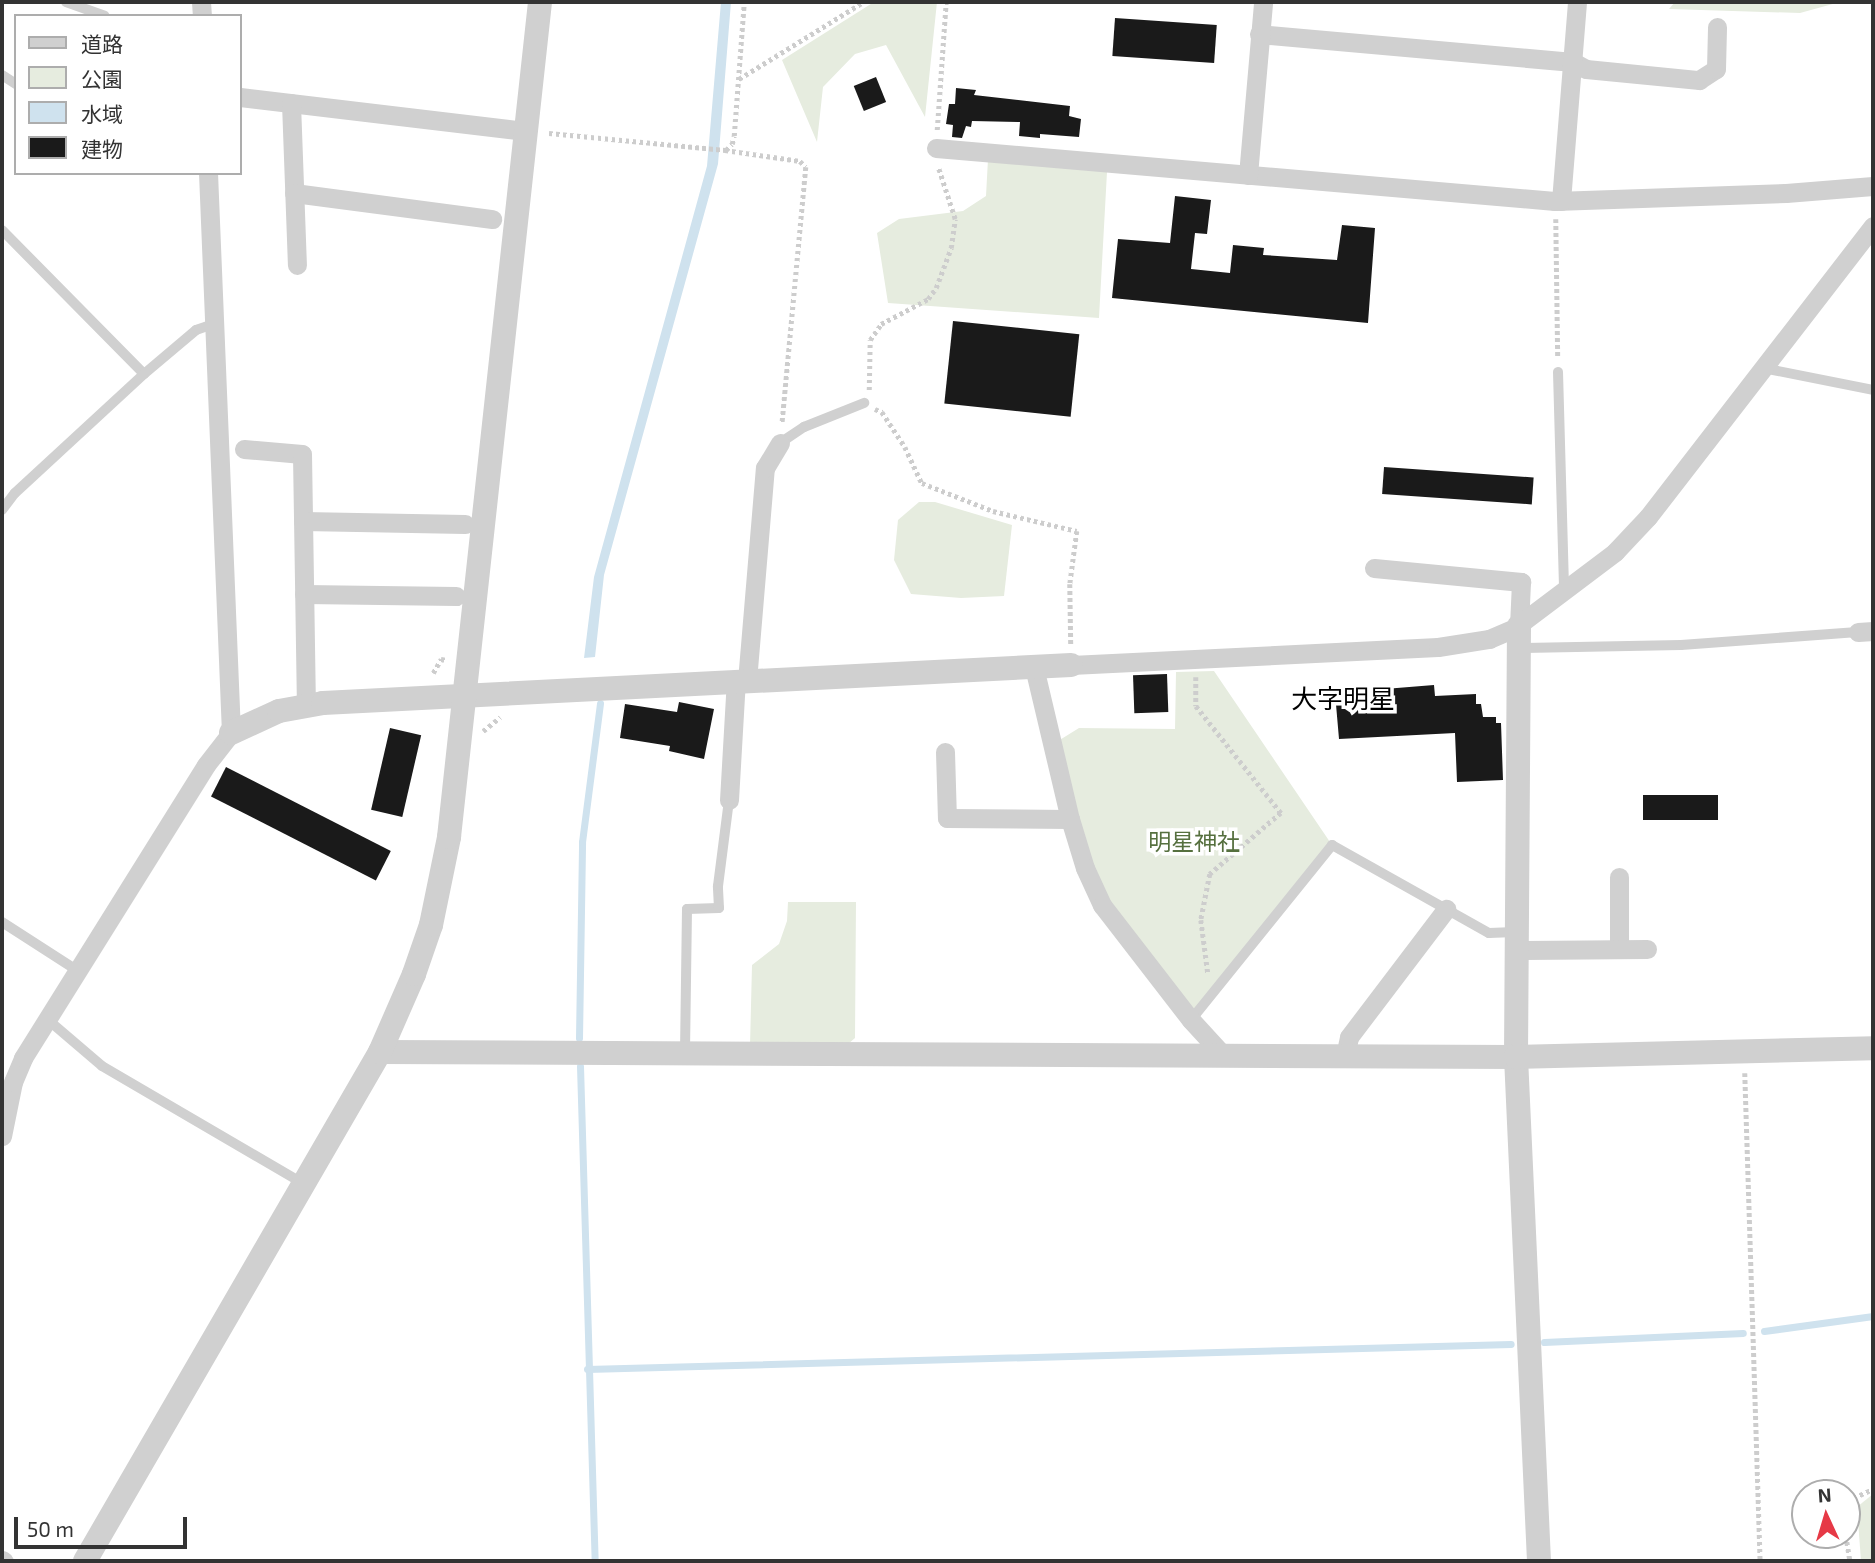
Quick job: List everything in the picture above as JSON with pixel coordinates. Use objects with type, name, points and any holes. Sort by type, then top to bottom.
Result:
[{"type":"street","points":[[85,1561],[380,1052],[414,974],[442,884],[540,2]]},
{"type":"street","points":[[1248,175],[1263,2]]},
{"type":"street","points":[[1558,201],[1577,2]]},
{"type":"street","points":[[1259,34],[1573,62],[1586,69],[1699,80],[1716,69],[1717,27]]},
{"type":"street","points":[[242,97],[526,131]]},
{"type":"street","points":[[291,103],[297,265]]},
{"type":"street","points":[[936,148],[1558,201],[1786,193],[1873,186]]},
{"type":"street","points":[[208,175],[231,733]]},
{"type":"street","points":[[294,193],[496,220]]},
{"type":"street","points":[[2,1136],[8,1081],[205,765],[231,733],[279,710],[306,705],[741,680],[1438,647],[1518,637],[1564,593],[1615,552],[1648,517],[1873,226]]},
{"type":"street","points":[[729,800],[765,468],[780,443]]},
{"type":"street","points":[[244,449],[302,454],[306,705]]},
{"type":"street","points":[[303,521],[466,524]]},
{"type":"street","points":[[1374,568],[1521,582],[1518,637],[1516,1057],[1539,1561]]},
{"type":"street","points":[[304,594],[456,596]]},
{"type":"street","points":[[1034,667],[1070,819],[1085,868],[1102,905],[1191,1020],[1224,1056]]},
{"type":"street","points":[[945,752],[947,818],[1070,819]]},
{"type":"street","points":[[1619,877],[1619,949]]},
{"type":"street","points":[[1345,1056],[1349,1037],[1446,908]]},
{"type":"street","points":[[1515,941],[1647,949]]},
{"type":"street","points":[[380,1052],[1516,1057],[1873,1048]]},
{"type":"lane","points":[[66,2],[99,14]]},
{"type":"lane","points":[[2,230],[144,374]]},
{"type":"lane","points":[[2,510],[15,493],[144,374],[196,330],[213,324]]},
{"type":"lane","points":[[1763,368],[1873,390]]},
{"type":"lane","points":[[1558,372],[1564,593]]},
{"type":"lane","points":[[780,443],[804,427],[864,403]]},
{"type":"lane","points":[[1518,637],[1681,645],[1866,631]]},
{"type":"lane","points":[[685,1055],[687,909],[719,908],[718,886],[729,800]]},
{"type":"lane","points":[[1191,1020],[1332,845],[1489,933],[1515,941]]},
{"type":"lane","points":[[2,922],[78,972]]},
{"type":"lane","points":[[47,1019],[102,1066],[302,1183]]},
{"type":"path","points":[[725,150],[732,144],[734,136],[744,2]]},
{"type":"path","points":[[739,79],[863,2]]},
{"type":"path","points":[[946,2],[936,148],[939,172],[955,219],[951,248],[936,288],[928,299],[881,324],[870,340],[867,353],[871,386],[864,403],[882,412],[905,447],[922,484],[993,511],[1077,531],[1070,584],[1071,665]]},
{"type":"path","points":[[526,131],[725,150],[800,161],[806,167],[780,443]]},
{"type":"path","points":[[1558,201],[1558,372]]},
{"type":"path","points":[[1195,659],[1196,706],[1281,813],[1210,874],[1201,920],[1211,998]]},
{"type":"path","points":[[1745,1052],[1760,1561]]},
{"type":"green space","points":[[874,2],[937,2],[925,117],[886,45],[855,54],[823,87],[817,142],[782,60]]},
{"type":"green space","points":[[1675,2],[1840,2],[1800,13],[1669,9]]},
{"type":"green space","points":[[988,159],[1107,172],[1099,318],[888,303],[877,233],[899,219],[963,211],[986,196]]},
{"type":"green space","points":[[919,502],[935,502],[1012,525],[1004,596],[961,598],[911,594],[894,560],[898,520]]},
{"type":"green space","name":"明星神社","points":[[1214,671],[1332,845],[1191,1020],[1102,905],[1050,746],[1079,728],[1175,729],[1176,672]]},
{"type":"green space","points":[[788,902],[856,902],[855,1038],[848,1044],[750,1046],[752,965],[779,944],[787,921]]},
{"type":"green space","points":[[1873,1494],[1873,1561],[1861,1561],[1861,1504]]},
{"type":"water","points":[[721,2],[731,2],[718,164],[604,575],[595,657],[584,658],[594,577],[707,166]]},
{"type":"building","points":[[1115,18],[1217,25],[1214,63],[1112,56]]},
{"type":"building","points":[[876,77],[886,102],[864,111],[854,86]]},
{"type":"building","points":[[956,88],[976,90],[974,95],[1070,106],[1069,116],[1081,119],[1079,137],[1040,134],[1040,138],[1019,136],[1020,122],[972,121],[971,127],[966,126],[962,138],[952,137],[953,125],[946,124],[949,104],[955,104]]},
{"type":"building","points":[[1175,196],[1211,200],[1207,234],[1195,233],[1191,269],[1230,273],[1233,245],[1264,248],[1263,255],[1337,260],[1342,225],[1375,228],[1368,323],[1112,298],[1118,239],[1170,243]]},
{"type":"building","points":[[953,321],[1079,334],[1071,417],[944,404]]},
{"type":"building","points":[[1384,467],[1534,477],[1532,504],[1382,494]]},
{"type":"building","points":[[1167,674],[1168,712],[1134,713],[1133,675]]},
{"type":"building","points":[[1434,685],[1435,696],[1476,694],[1476,704],[1481,704],[1483,717],[1496,717],[1496,723],[1501,723],[1503,780],[1457,782],[1455,733],[1339,739],[1335,693]]},
{"type":"building","points":[[679,702],[714,709],[704,759],[669,751],[670,746],[620,738],[625,704],[677,712]]},
{"type":"building","points":[[390,728],[421,735],[402,817],[371,810]]},
{"type":"building","points":[[226,767],[391,851],[376,880],[211,796]]},
{"type":"building","points":[[1643,795],[1718,795],[1718,820],[1643,820]]},
{"type":"waterway","points":[[579,1038],[582,842],[600,703]]},
{"type":"waterway","points":[[580,1066],[595,1561]]},
{"type":"waterway","points":[[1764,1331],[1873,1316]]},
{"type":"waterway","points":[[1544,1342],[1743,1333]]},
{"type":"waterway","points":[[587,1369],[1511,1344]]},
{"type":"district","name":"大字明星","points":[[1343,698]]}]
